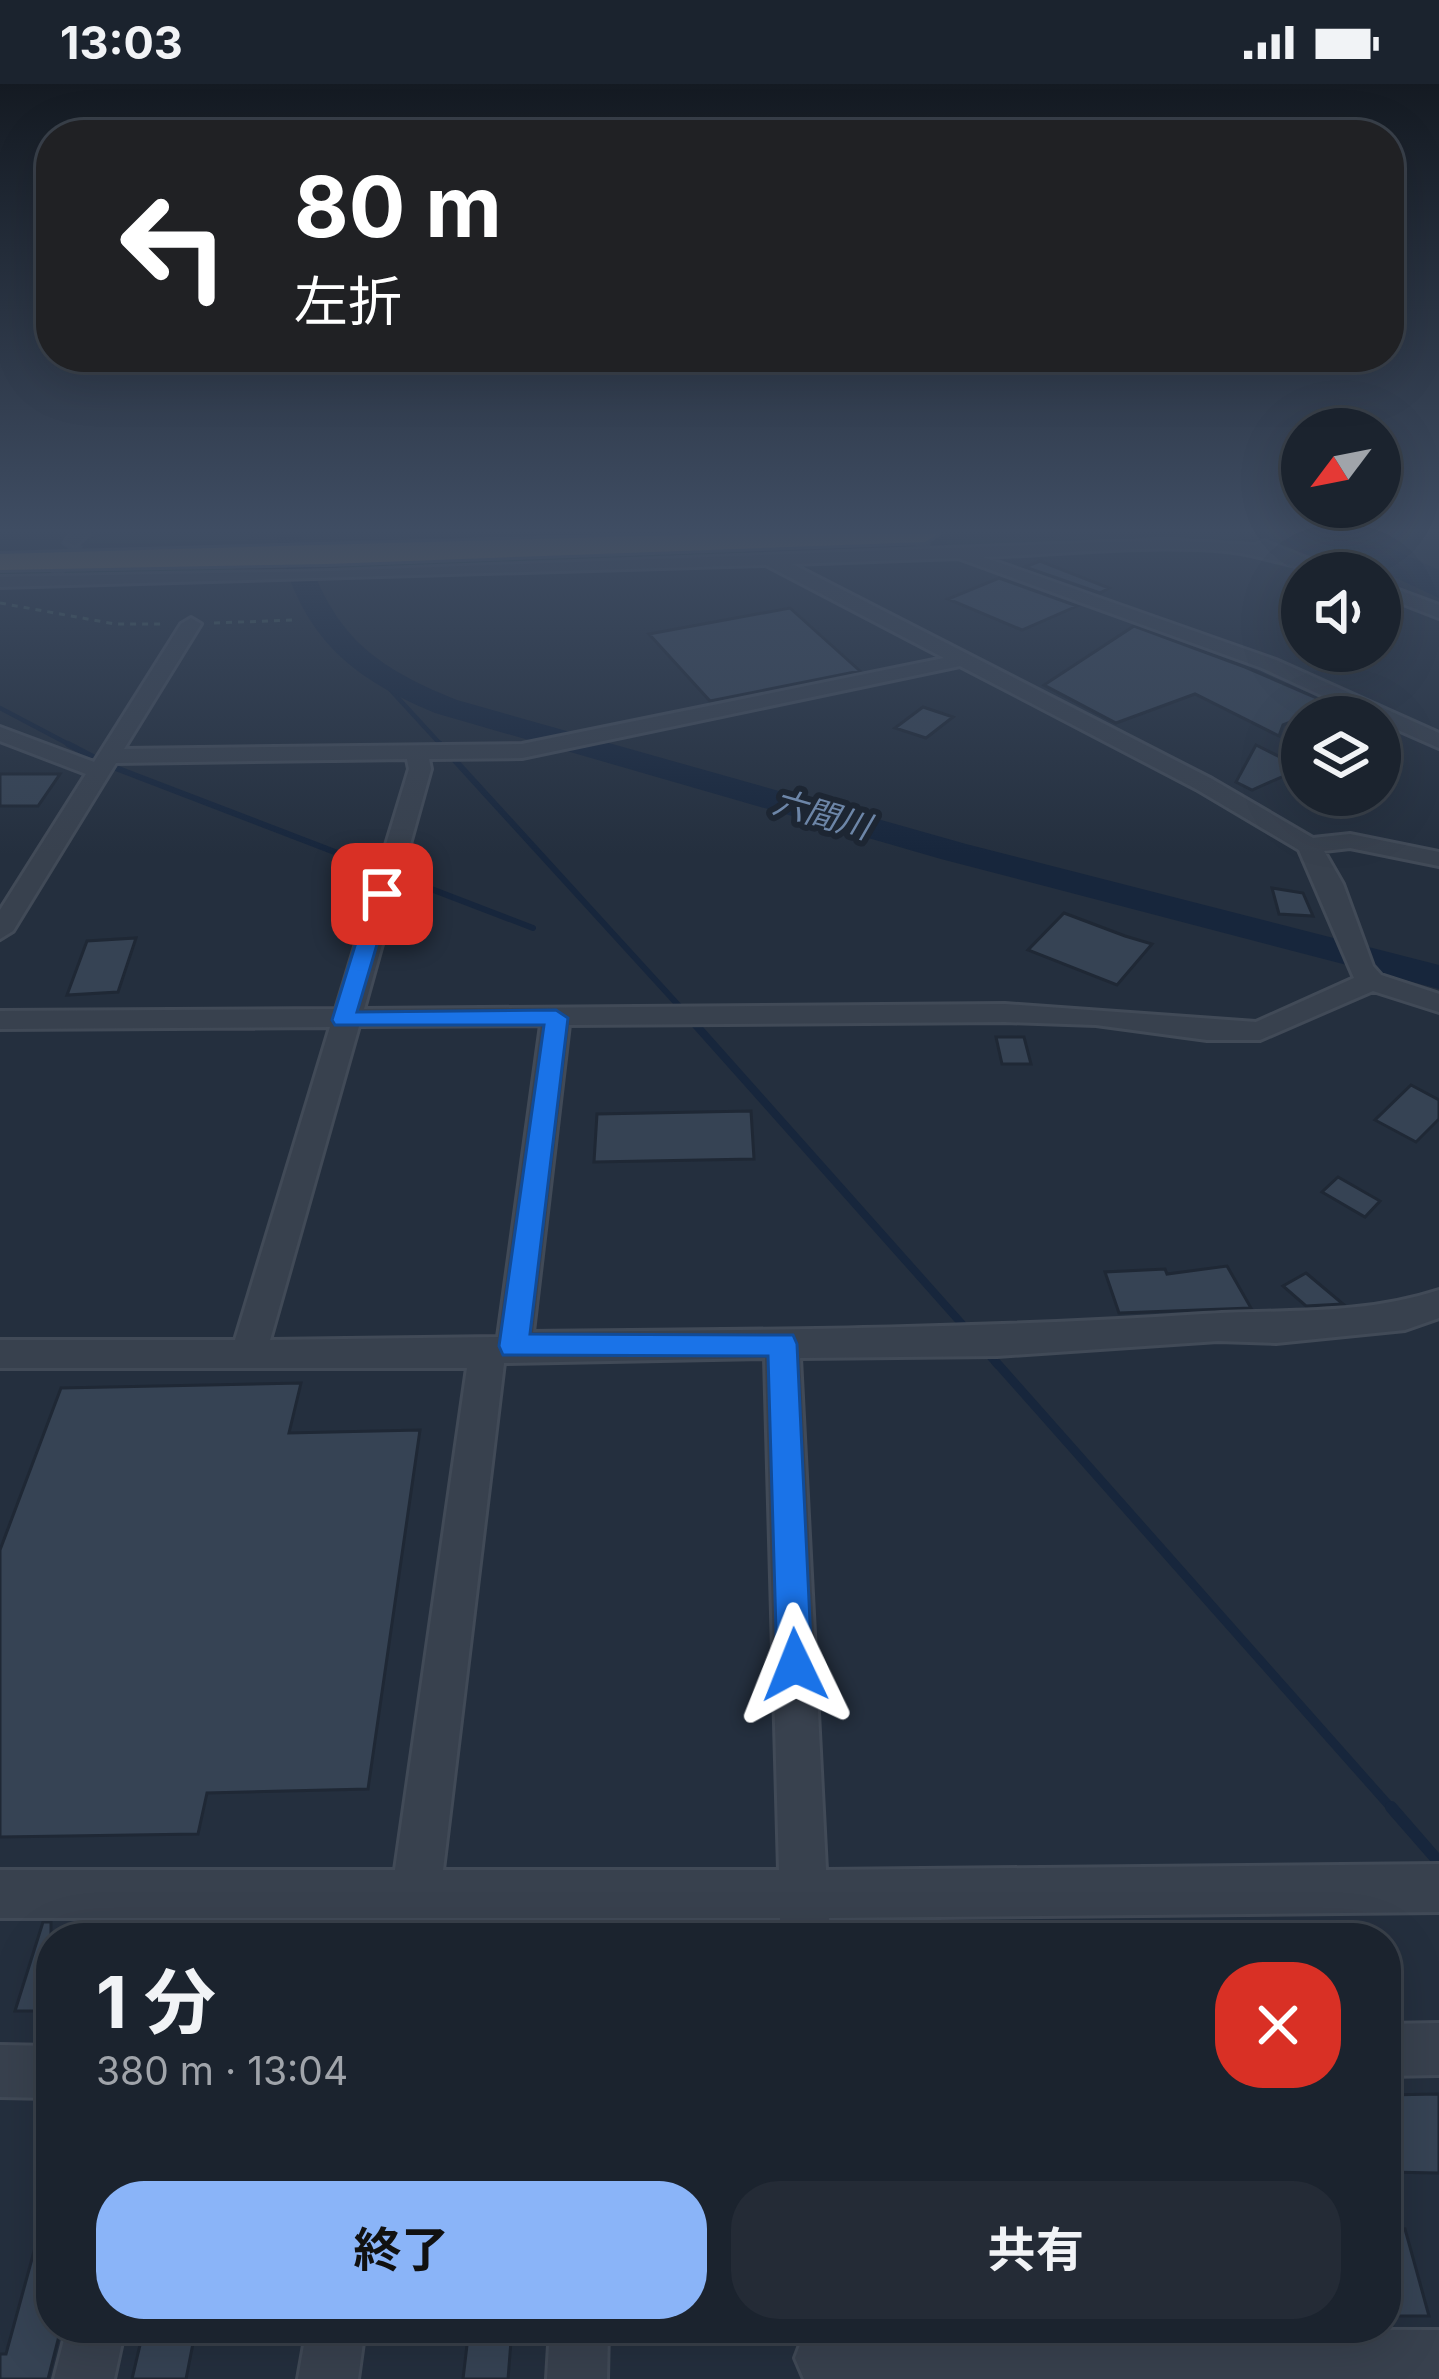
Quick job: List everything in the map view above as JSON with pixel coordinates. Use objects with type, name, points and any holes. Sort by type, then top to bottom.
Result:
[{"type":"street","points":[[0,931],[181,641]]},
{"type":"street","points":[[926,641],[1204,784],[1309,846],[1330,884],[1360,966],[1439,1003]]},
{"type":"street","points":[[1206,641],[1269,664],[1439,741]]},
{"type":"street","points":[[0,733],[107,764],[490,752],[554,746],[962,660]]},
{"type":"street","points":[[248,1352],[421,753]]},
{"type":"street","points":[[1309,846],[1363,842],[1439,859]]},
{"type":"street","points":[[0,1020],[1028,1014],[1096,1016],[1237,1033],[1278,1024],[1360,966]]},
{"type":"street","points":[[416,1894],[556,1018]]},
{"type":"street","points":[[0,1354],[997,1342],[1177,1329],[1276,1329],[1406,1316],[1439,1304]]},
{"type":"street","points":[[782,1344],[804,1916]]},
{"type":"street","points":[[0,1894],[416,1894],[804,1916],[1420,1888]]},
{"type":"street","points":[[1401,2050],[1439,2049]]},
{"type":"street","points":[[0,2071],[36,2072]]},
{"type":"street","points":[[84,2379],[92,2343]]},
{"type":"street","points":[[328,2379],[334,2343]]},
{"type":"street","points":[[577,2379],[578,2343]]},
{"type":"street","points":[[824,2355],[1439,2359]]},
{"type":"building","points":[[655,641],[827,641],[860,671],[710,701]]},
{"type":"building","points":[[1111,641],[1175,641],[1312,696],[1281,696],[1279,736],[1195,694],[1116,723],[1044,685]]},
{"type":"building","points":[[923,707],[953,717],[926,738],[895,728]]},
{"type":"building","points":[[1256,745],[1281,758],[1281,777],[1252,790],[1236,782]]},
{"type":"building","points":[[0,774],[60,774],[38,806],[0,806]]},
{"type":"building","points":[[1272,888],[1303,893],[1313,916],[1279,914]]},
{"type":"building","points":[[1064,913],[1152,944],[1117,985],[1028,950]]},
{"type":"building","points":[[136,938],[118,992],[67,995],[87,941]]},
{"type":"building","points":[[996,1037],[1024,1037],[1031,1064],[1002,1064]]},
{"type":"building","points":[[1411,1085],[1439,1100],[1439,1119],[1416,1142],[1375,1120]]},
{"type":"building","points":[[751,1111],[754,1159],[594,1162],[597,1114]]},
{"type":"building","points":[[1338,1177],[1380,1201],[1365,1217],[1322,1192]]},
{"type":"building","points":[[1227,1266],[1251,1308],[1119,1313],[1105,1272],[1165,1269],[1167,1274]]},
{"type":"building","points":[[1306,1273],[1343,1304],[1306,1306],[1283,1286]]},
{"type":"building","points":[[301,1383],[289,1433],[420,1430],[368,1789],[207,1793],[198,1834],[0,1837],[0,1550],[61,1388]]},
{"type":"building","points":[[36,1944],[36,2011],[15,2011]]},
{"type":"building","points":[[1439,2094],[1439,2173],[1401,2172],[1401,2095]]},
{"type":"building","points":[[1401,2229],[1405,2229],[1429,2316],[1401,2316]]},
{"type":"building","points":[[36,2244],[36,2343],[57,2343],[48,2379],[0,2379],[0,2354],[6,2354]]},
{"type":"building","points":[[140,2343],[193,2343],[186,2379],[132,2379]]},
{"type":"building","points":[[467,2343],[511,2343],[508,2379],[463,2379]]},
{"type":"waterway","name":"六間川","points":[[338,641],[361,664],[411,692],[518,730],[953,852],[1439,977]]},
{"type":"waterway","points":[[376,674],[443,747]]},
{"type":"waterway","points":[[0,708],[74,747]]},
{"type":"waterway","points":[[68,744],[108,765],[533,928]]},
{"type":"waterway","points":[[440,744],[690,1018]]},
{"type":"waterway","points":[[687,1015],[970,1333]]},
{"type":"waterway","points":[[983,1348],[998,1365]]},
{"type":"waterway","points":[[996,1362],[1393,1810]]},
{"type":"waterway","points":[[1391,1807],[1439,1862]]},
{"type":"route","points":[[382,894],[344,1020],[556,1018],[514,1346],[782,1344],[795,1665]]}]
